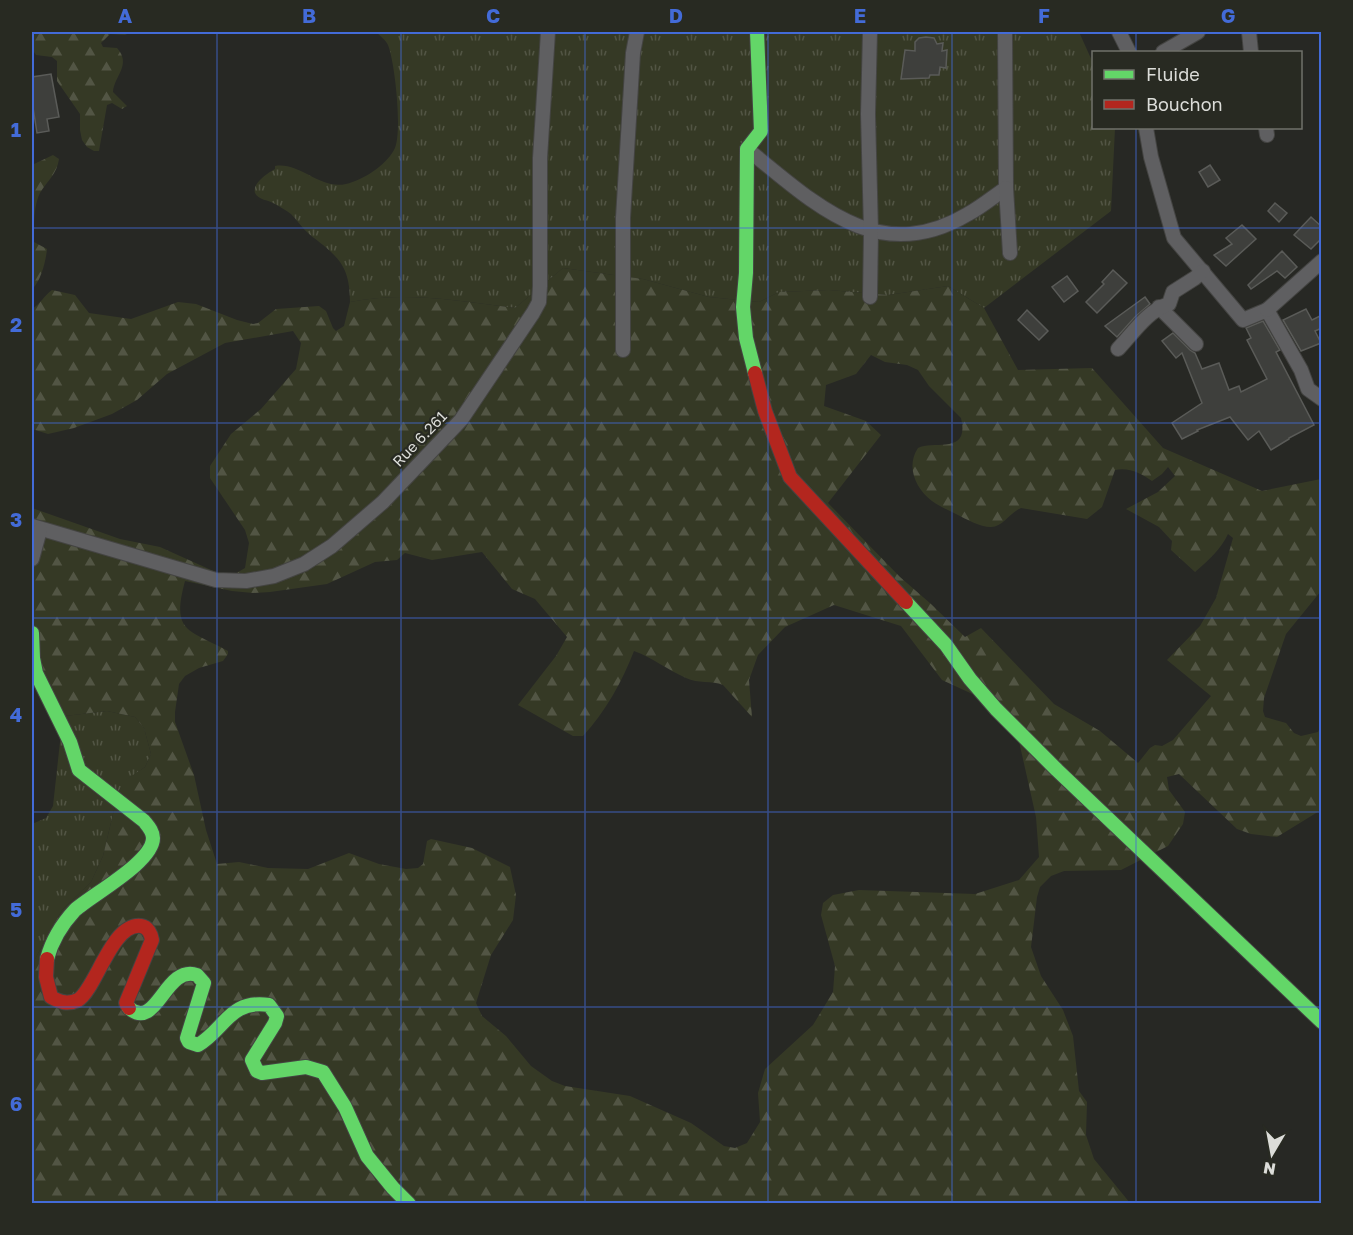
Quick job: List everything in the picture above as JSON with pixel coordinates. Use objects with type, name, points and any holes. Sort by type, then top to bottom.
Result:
[{"type":"street","name":"Rue 6.261","points":[[36,528],[216,580],[246,581],[274,576],[304,564],[332,546],[383,502],[462,420],[539,302],[540,158],[548,32]]},
{"type":"street","points":[[623,350],[623,218],[633,53],[637,32]]},
{"type":"street","points":[[757,32],[761,131],[747,149],[746,273],[743,307],[746,338],[765,411],[790,477],[946,645],[970,679],[996,709],[1065,778],[1322,1022]]},
{"type":"street","points":[[870,32],[868,114],[870,297]]},
{"type":"street","points":[[1005,32],[1006,188],[1010,253]]},
{"type":"street","points":[[1119,32],[1128,51]]},
{"type":"street","points":[[1165,51],[1198,32]]},
{"type":"street","points":[[1249,32],[1251,51]]},
{"type":"street","points":[[1146,129],[1151,157],[1174,238],[1243,320],[1267,310],[1322,261]]},
{"type":"street","points":[[747,149],[804,195],[843,221],[891,235],[913,234],[945,225],[967,215],[1006,188]]},
{"type":"street","points":[[1118,349],[1150,313],[1169,304],[1173,292],[1203,270]]},
{"type":"street","points":[[1159,307],[1196,344]]},
{"type":"street","points":[[1267,310],[1301,370],[1308,389],[1322,399]]},
{"type":"street","points":[[32,560],[36,528]]},
{"type":"street","points":[[32,633],[36,673],[75,752],[78,770],[135,813],[151,827],[154,834],[152,844],[139,861],[78,908],[55,936],[46,962],[45,979],[51,997],[67,1004],[74,1003],[82,997],[118,937],[133,927],[140,926],[146,929],[151,934],[152,940],[126,1003],[128,1007],[133,1012],[144,1014],[150,1011],[179,977],[190,973],[197,974],[204,983],[187,1038],[189,1042],[198,1045],[234,1012],[254,1002],[270,1005],[277,1016],[252,1060],[254,1066],[262,1073],[306,1067],[323,1071],[345,1107],[367,1156],[393,1188],[409,1203]]},
{"type":"green space","points":[[32,32],[131,32],[125,35],[110,34],[101,43],[103,47],[117,48],[121,54],[123,65],[113,92],[127,106],[122,109],[112,103],[107,105],[99,151],[87,147],[82,140],[80,114],[57,81],[57,61],[52,57],[36,55],[32,49]]},
{"type":"green space","points":[[376,32],[1079,32],[1092,61],[1092,129],[1115,129],[1111,211],[984,308],[948,286],[888,295],[829,290],[779,292],[759,302],[709,297],[643,279],[563,268],[515,308],[412,297],[350,302],[348,278],[340,262],[306,232],[291,214],[259,197],[255,189],[258,182],[275,169],[275,166],[293,168],[319,180],[337,185],[359,179],[373,172],[385,162],[397,142],[398,115],[391,54],[384,40]]},
{"type":"green space","points":[[53,155],[59,159],[58,164],[40,193],[35,211],[34,242],[47,249],[40,276],[32,289],[32,165]]},
{"type":"green space","points":[[563,268],[643,279],[709,297],[759,302],[779,292],[829,290],[888,295],[948,286],[984,308],[1018,370],[1092,368],[1163,448],[1262,491],[1321,479],[1321,591],[1286,634],[1264,698],[1263,711],[1265,717],[1286,723],[1294,733],[1301,736],[1318,732],[1321,725],[1321,810],[1277,837],[1251,834],[1237,829],[1179,774],[1167,777],[1169,790],[1185,812],[1183,824],[1168,846],[1121,870],[1064,871],[1051,876],[1040,887],[1037,897],[1031,947],[1041,976],[1063,1010],[1073,1036],[1079,1091],[1087,1102],[1086,1135],[1094,1159],[1130,1203],[32,1204],[32,994],[35,959],[62,910],[91,882],[103,856],[118,793],[124,781],[145,767],[151,754],[144,728],[135,717],[107,711],[65,716],[32,668],[32,508],[120,539],[160,547],[220,574],[233,575],[245,568],[249,543],[245,530],[210,478],[210,466],[231,434],[261,409],[296,369],[301,343],[293,331],[225,343],[167,374],[137,400],[112,414],[74,428],[48,434],[32,429],[32,309],[52,290],[75,295],[89,313],[131,319],[178,302],[196,304],[253,324],[258,323],[276,309],[319,306],[326,311],[336,331],[344,326],[350,302],[371,299],[432,298],[515,308]],"holes":[[[871,355],[885,362],[907,365],[918,370],[929,386],[961,418],[962,430],[956,442],[918,448],[914,455],[913,469],[917,483],[926,496],[944,508],[982,526],[991,527],[999,525],[1021,508],[1087,519],[1102,507],[1115,470],[1135,471],[1152,481],[1168,467],[1175,476],[1158,492],[1126,509],[1159,527],[1172,541],[1171,550],[1195,572],[1218,550],[1228,534],[1233,538],[1216,598],[1200,626],[1167,660],[1211,696],[1173,740],[1162,746],[1155,745],[1150,748],[1138,763],[1100,731],[1054,704],[981,628],[965,637],[900,577],[828,503],[881,435],[866,421],[824,406],[826,385],[856,374]],[[482,552],[512,589],[535,599],[567,637],[556,656],[518,705],[573,736],[583,736],[599,717],[624,674],[634,651],[691,680],[723,685],[752,717],[749,680],[758,655],[785,627],[834,605],[901,626],[942,680],[1005,709],[1014,719],[1036,817],[1039,857],[1019,880],[975,894],[859,890],[833,895],[823,903],[821,915],[835,966],[833,992],[813,1025],[765,1069],[758,1093],[760,1122],[747,1143],[735,1148],[724,1146],[691,1123],[630,1096],[565,1086],[552,1081],[531,1066],[506,1036],[482,1016],[476,1003],[491,955],[513,920],[516,895],[510,867],[472,848],[431,839],[427,841],[423,864],[418,868],[406,869],[379,864],[349,853],[308,869],[268,868],[239,862],[217,864],[206,830],[194,775],[175,722],[175,712],[179,684],[185,676],[199,668],[223,661],[228,651],[186,627],[180,611],[185,581],[232,591],[270,592],[327,584],[375,562],[397,560],[405,553],[432,560]]]},
{"type":"green space","points":[[107,711],[135,717],[144,728],[151,754],[145,767],[125,781],[118,793],[103,856],[91,882],[62,910],[35,959],[32,994],[32,824],[46,818],[53,806],[65,716]]},
{"type":"building","points":[[919,38],[934,38],[937,44],[943,43],[942,51],[947,50],[946,68],[940,67],[939,75],[930,75],[929,78],[901,79],[905,50],[915,51],[915,42]]},
{"type":"building","points":[[51,74],[59,117],[47,119],[49,131],[37,133],[32,101],[32,77]]},
{"type":"building","points":[[1210,165],[1220,180],[1208,187],[1199,172]]},
{"type":"building","points":[[1275,203],[1287,213],[1279,222],[1268,211]]},
{"type":"building","points":[[1311,217],[1322,227],[1322,238],[1311,249],[1294,235]]},
{"type":"building","points":[[1242,225],[1256,239],[1226,266],[1214,255],[1232,244],[1226,238]]},
{"type":"building","points":[[1282,251],[1297,267],[1285,278],[1277,271],[1251,289],[1248,285]]},
{"type":"building","points":[[1113,270],[1127,283],[1097,313],[1086,302],[1104,284],[1102,282]]},
{"type":"building","points":[[1067,276],[1078,291],[1064,302],[1052,287]]},
{"type":"building","points":[[1145,297],[1150,304],[1117,337],[1105,326]]},
{"type":"building","points":[[1306,309],[1312,320],[1322,315],[1322,328],[1315,331],[1321,343],[1301,351],[1283,320]]},
{"type":"building","points":[[1027,310],[1048,331],[1039,340],[1018,320]]},
{"type":"building","points":[[1263,321],[1280,350],[1276,352],[1314,425],[1271,450],[1259,431],[1248,440],[1230,417],[1197,430],[1182,439],[1172,423],[1202,403],[1182,353],[1176,358],[1162,341],[1173,333],[1195,353],[1202,369],[1219,363],[1229,390],[1239,386],[1241,392],[1267,379],[1247,340],[1251,338],[1246,328]]},
{"type":"traffic: fast","points":[[755,373],[746,338],[743,307],[746,273],[747,149],[761,131],[757,32]]},
{"type":"traffic: fast","points":[[906,602],[946,645],[970,679],[996,709],[1322,1022]]},
{"type":"traffic: fast","points":[[32,633],[36,673],[70,742],[79,770],[144,821],[153,838],[150,847],[133,867],[70,915],[55,939],[47,959]]},
{"type":"traffic: fast","points":[[129,1008],[139,1013],[147,1011],[177,979],[186,974],[197,975],[204,983],[187,1038],[189,1042],[198,1045],[245,1006],[269,1005],[277,1016],[252,1060],[257,1071],[262,1073],[306,1067],[323,1072],[345,1107],[367,1156],[409,1204]]},
{"type":"traffic: jam","points":[[755,373],[765,411],[790,477],[906,602]]},
{"type":"traffic: jam","points":[[47,959],[46,977],[51,997],[64,1002],[74,1002],[85,993],[121,934],[131,928],[141,926],[146,928],[152,940],[126,1003],[129,1008]]}]
